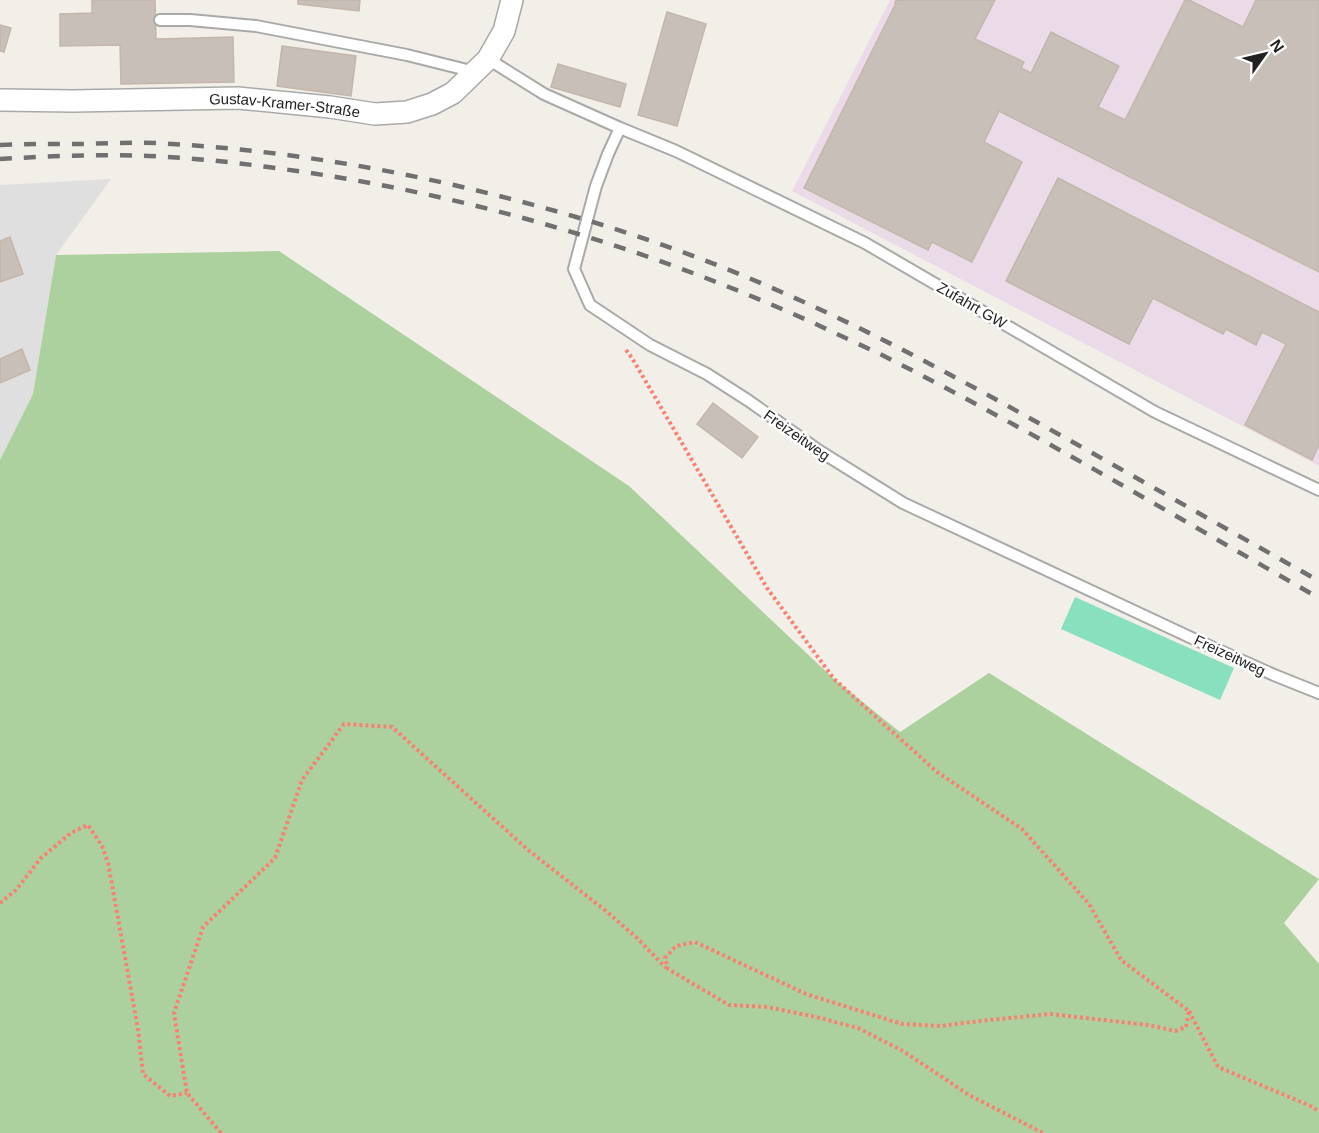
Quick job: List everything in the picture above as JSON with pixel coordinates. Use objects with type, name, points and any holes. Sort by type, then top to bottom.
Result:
[{"type":"street","name":"Gustav-Kramer-Straße","points":[[0,100],[238,98],[375,114],[407,112],[432,104],[453,93],[482,66],[504,31],[512,0]]},
{"type":"lane","points":[[160,20],[189,20],[256,26],[407,55],[482,66],[621,128]]},
{"type":"lane","name":"Zufahrt GW","points":[[621,128],[676,151],[865,243],[1155,412],[1319,490]]},
{"type":"lane","name":"Freizeitweg","points":[[621,128],[596,186],[574,269],[590,305],[650,345],[707,374],[818,450],[903,503],[1274,675],[1319,693]]},
{"type":"path","points":[[625,350],[632,358],[767,588],[834,679],[938,772],[1022,829],[1089,904],[1121,960],[1189,1011],[1218,1066],[1313,1107],[1319,1112]]},
{"type":"path","points":[[221,1133],[187,1093],[174,1013],[202,927],[275,858],[302,780],[344,724],[392,727],[528,849],[637,938],[668,969],[729,1005],[767,1007],[858,1028],[903,1051],[969,1095],[1043,1133]]},
{"type":"path","points":[[0,903],[16,890],[41,858],[71,833],[88,825],[102,846],[108,863],[138,1029],[143,1074],[170,1096],[187,1093]]},
{"type":"path","points":[[668,969],[665,958],[676,946],[695,942],[807,994],[902,1024],[940,1026],[1050,1014],[1148,1025],[1175,1031],[1186,1027],[1189,1011]]},
{"type":"shaded area","points":[[890,0],[1319,0],[1319,466],[792,191]]},
{"type":"shaded area","points":[[111,179],[56,255],[33,394],[0,460],[0,185]]},
{"type":"green space","points":[[279,251],[629,486],[834,679],[900,732],[989,673],[1319,879],[1284,923],[1319,964],[1319,1133],[0,1133],[0,460],[33,394],[56,255]]},
{"type":"green space","points":[[1075,597],[1234,668],[1220,700],[1061,629]]},
{"type":"building","points":[[92,0],[155,0],[156,39],[233,37],[234,82],[121,84],[120,45],[60,46],[60,14],[92,13]]},
{"type":"building","points":[[298,0],[360,0],[359,11],[298,4]]},
{"type":"building","points":[[896,0],[995,0],[975,39],[1024,62],[1021,68],[1031,73],[1051,32],[1119,66],[1098,107],[1125,120],[1185,0],[1243,27],[1256,0],[1319,0],[1319,272],[999,111],[984,142],[1022,162],[972,262],[932,242],[928,250],[804,188]]},
{"type":"building","points":[[667,12],[706,24],[677,126],[638,115]]},
{"type":"building","points":[[0,25],[11,28],[4,52],[0,51]]},
{"type":"building","points":[[282,46],[356,56],[351,96],[277,86]]},
{"type":"building","points":[[558,64],[626,84],[620,107],[551,87]]},
{"type":"building","points":[[1058,178],[1319,312],[1319,445],[1312,460],[1245,425],[1286,344],[1262,332],[1256,345],[1226,329],[1223,334],[1153,298],[1129,344],[1006,281]]},
{"type":"building","points":[[10,237],[23,274],[0,282],[0,241]]},
{"type":"building","points":[[22,349],[30,370],[0,383],[0,359]]},
{"type":"building","points":[[713,403],[758,437],[742,458],[697,424]]},
{"type":"railway","points":[[0,145],[156,143],[302,157],[398,173],[493,194],[635,235],[758,282],[899,348],[1042,425],[1319,581]]},
{"type":"railway","points":[[0,159],[149,156],[297,171],[365,182],[498,211],[629,250],[757,299],[884,356],[1049,444],[1319,598]]}]
